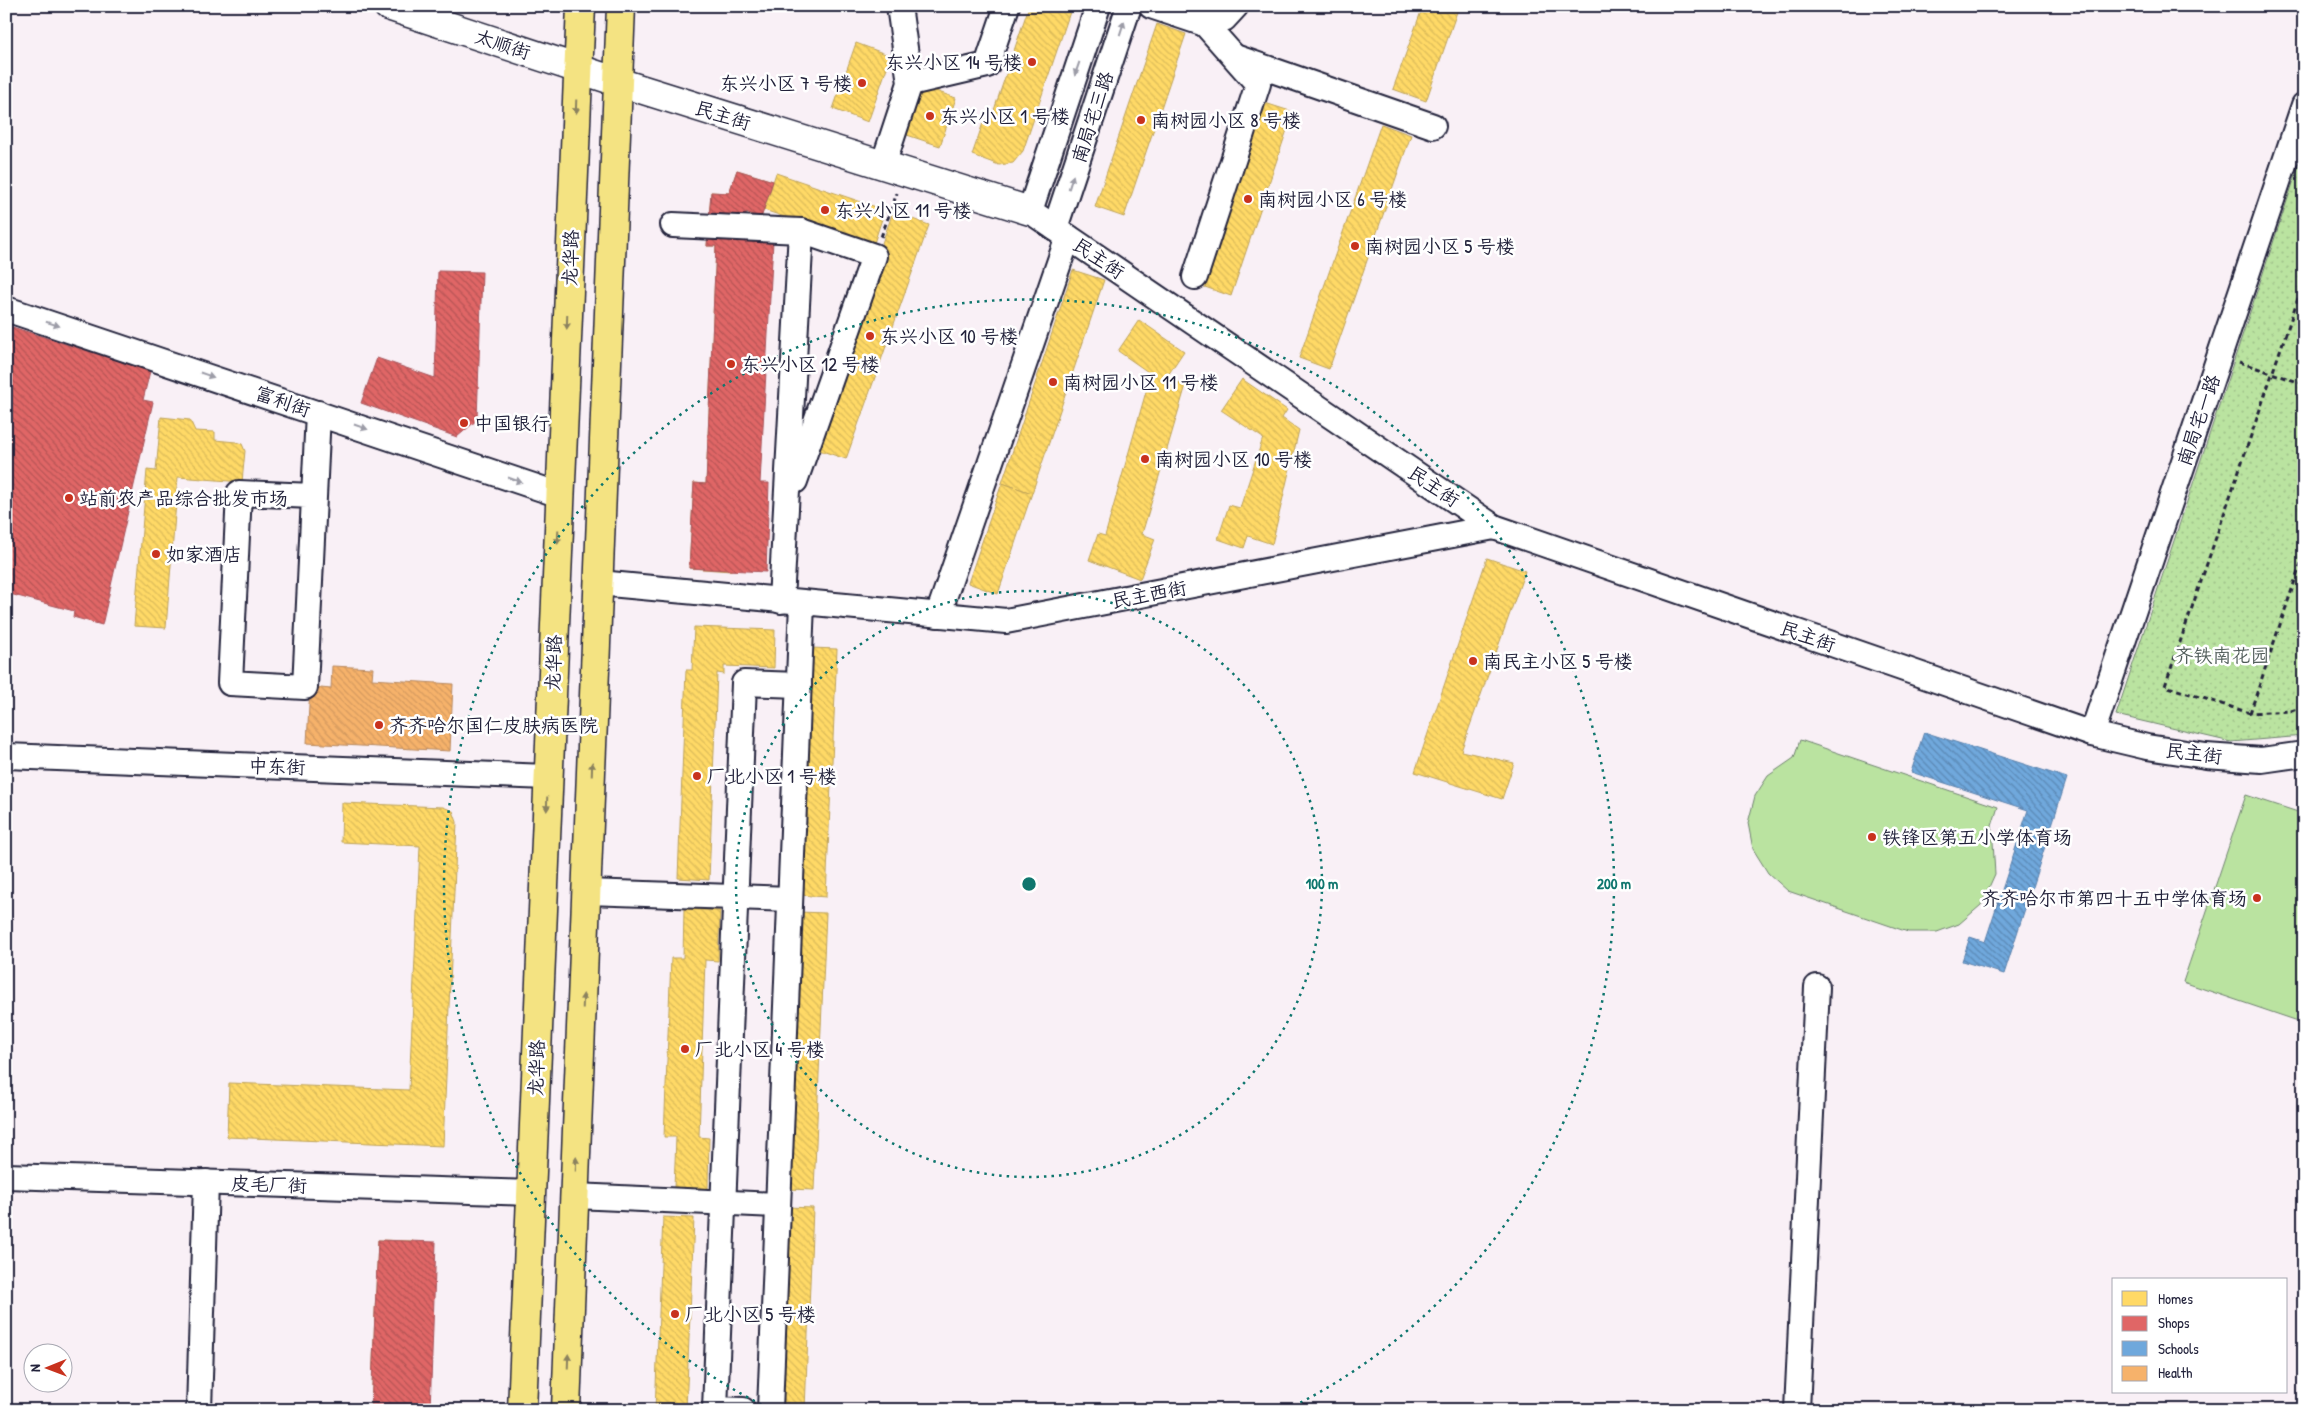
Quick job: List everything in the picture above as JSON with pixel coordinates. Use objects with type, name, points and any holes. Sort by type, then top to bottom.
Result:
[{"type":"main road","name":"太顺街","points":[[388,6],[618,82]]},
{"type":"main road","name":"龙华路","points":[[522,1410],[580,6]]},
{"type":"main road","points":[[566,1410],[621,6]]},
{"type":"main road","name":"民主街","points":[[618,82],[1030,211]]},
{"type":"street","points":[[893,168],[910,83],[900,6]]},
{"type":"street","points":[[910,83],[987,65],[1007,6]]},
{"type":"street","name":"南局宅三路","points":[[1030,211],[1098,6]]},
{"type":"street","name":"南局宅三路","points":[[938,615],[1062,232],[1129,6]]},
{"type":"street","points":[[1151,6],[1205,24],[1258,84],[1195,277]]},
{"type":"street","points":[[1205,24],[1224,19],[1236,6]]},
{"type":"street","points":[[1234,57],[1433,126]]},
{"type":"street","name":"南局宅一路","points":[[2092,734],[2304,105]]},
{"type":"street","name":"民主街","points":[[1030,211],[1494,527],[2092,734],[2147,747],[2206,756],[2262,760],[2304,754]]},
{"type":"street","points":[[673,225],[801,231],[874,256],[786,506]]},
{"type":"street","points":[[770,1410],[798,685],[786,506],[801,231]]},
{"type":"street","name":"富利街","points":[[6,309],[560,495]]},
{"type":"street","points":[[313,496],[239,493],[230,684],[304,687],[318,413]]},
{"type":"street","name":"民主西街","points":[[599,583],[1006,621],[1494,527]]},
{"type":"street","points":[[743,1410],[714,1409],[744,683],[798,685]]},
{"type":"street","name":"中东街","points":[[6,756],[548,778]]},
{"type":"street","points":[[587,892],[790,899]]},
{"type":"street","points":[[1798,1410],[1817,987]]},
{"type":"street","name":"皮毛厂街","points":[[6,1176],[531,1193]]},
{"type":"street","points":[[199,1410],[206,1182]]},
{"type":"street","points":[[575,1196],[778,1205]]},
{"type":"path","points":[[874,256],[893,168]]},
{"type":"path","points":[[2304,281],[2165,686],[2250,713],[2290,710],[2304,706]]},
{"type":"path","points":[[2220,356],[2304,384]]},
{"type":"path","points":[[2250,713],[2304,554]]},
{"type":"green space","name":"齐铁南花园","points":[[2304,150],[2304,736],[2231,742],[2116,715]]},
{"type":"green space","name":"铁锋区第五小学体育场","points":[[1800,740],[1998,807],[1992,826],[1995,874],[1981,905],[1959,924],[1937,932],[1908,932],[1788,891],[1768,873],[1753,849],[1748,823],[1755,796],[1768,776],[1794,758]]},
{"type":"green space","name":"齐齐哈尔市第四十五中学体育场","points":[[2246,795],[2304,814],[2304,1023],[2183,982]]},
{"type":"building: Homes","name":"东兴小区 14 号楼","points":[[1029,6],[1072,6],[1023,151],[1013,163],[999,165],[972,155],[985,117],[991,119]]},
{"type":"building: Homes","points":[[1423,6],[1459,6],[1426,101],[1393,89]]},
{"type":"building: Homes","name":"南树园小区 8 号楼","points":[[1157,24],[1186,34],[1124,217],[1095,207]]},
{"type":"building: Homes","name":"东兴小区 7 号楼","points":[[856,43],[891,56],[868,122],[833,109]]},
{"type":"building: Homes","name":"东兴小区 1 号楼","points":[[921,86],[956,98],[940,146],[904,134]]},
{"type":"building: Homes","name":"南树园小区 6 号楼","points":[[1265,103],[1293,112],[1231,296],[1202,286]]},
{"type":"building: Homes","name":"南树园小区 5 号楼","points":[[1381,124],[1411,135],[1329,369],[1299,358]]},
{"type":"building: Homes","name":"东兴小区 12 号楼","points":[[737,170],[773,181],[761,218],[746,212],[745,239],[759,240],[745,483],[736,482],[731,571],[689,568],[694,483],[706,484],[716,246],[707,246],[711,192],[729,193]]},
{"type":"building: Homes","name":"东兴小区 11 号楼","points":[[776,173],[885,210],[873,246],[764,210]]},
{"type":"building: Homes","name":"东兴小区 10 号楼","points":[[893,212],[929,225],[846,459],[810,447]]},
{"type":"building: Homes","name":"南树园小区 11 号楼","points":[[1073,270],[1104,280],[1032,493],[1002,483]]},
{"type":"building: Homes","name":"南树园小区 10 号楼","points":[[1139,320],[1184,351],[1166,378],[1186,385],[1142,534],[1155,539],[1140,579],[1089,560],[1098,534],[1105,536],[1151,374],[1118,351]]},
{"type":"building: Homes","points":[[1242,379],[1287,410],[1282,418],[1299,430],[1272,544],[1248,536],[1244,548],[1218,539],[1229,505],[1240,508],[1263,438],[1221,410]]},
{"type":"building: Homes","name":"如家酒店","points":[[161,417],[190,420],[195,431],[215,432],[215,440],[242,444],[245,451],[242,482],[178,477],[166,628],[134,626],[147,470],[156,471]]},
{"type":"building: Homes","points":[[1002,483],[1032,493],[998,594],[968,583]]},
{"type":"building: Homes","name":"南民主小区 5 号楼","points":[[1487,558],[1525,571],[1461,751],[1514,763],[1502,799],[1415,772]]},
{"type":"building: Homes","name":"厂北小区 1 号楼","points":[[694,627],[775,630],[774,668],[724,666],[724,674],[717,673],[709,880],[678,878],[686,670],[692,670]]},
{"type":"building: Homes","points":[[811,648],[837,649],[826,897],[799,895]]},
{"type":"building: Homes","points":[[342,803],[443,807],[453,811],[457,822],[443,1146],[227,1137],[229,1083],[409,1090],[420,846],[341,842]]},
{"type":"building: Homes","name":"厂北小区 4 号楼","points":[[684,909],[720,911],[718,961],[705,960],[699,1137],[709,1138],[708,1190],[674,1188],[676,1137],[664,1137],[671,958],[683,958]]},
{"type":"building: Homes","points":[[799,912],[826,913],[814,1190],[787,1189]]},
{"type":"building: Homes","points":[[787,1207],[813,1208],[805,1410],[778,1410]]},
{"type":"building: Homes","name":"厂北小区 5 号楼","points":[[663,1217],[694,1218],[686,1410],[655,1410]]},
{"type":"building: Homes","points":[[378,1240],[413,1241],[406,1410],[371,1410]]},
{"type":"building: Shops","name":"东兴小区 12 号楼","points":[[737,170],[773,181],[761,218],[746,212],[745,239],[773,241],[760,483],[769,483],[766,572],[689,568],[694,483],[706,484],[716,246],[707,246],[711,192],[729,193]]},
{"type":"building: Shops","points":[[438,271],[482,272],[477,420],[457,437],[361,403],[377,358],[435,378]]},
{"type":"building: Shops","name":"站前农产品综合批发市场","points":[[6,325],[150,371],[143,400],[153,402],[102,625],[73,617],[74,611],[6,593]]},
{"type":"building: Shops","points":[[378,1240],[436,1242],[430,1410],[371,1410]]},
{"type":"building: Schools","points":[[1924,732],[2067,778],[2004,974],[1962,961],[1970,937],[1985,942],[2028,810],[1911,772]]},
{"type":"building: Health","name":"齐齐哈尔国仁皮肤病医院","points":[[332,666],[373,668],[372,679],[453,684],[450,751],[307,743],[310,687],[331,689]]},
{"type":"place","name":"东兴小区 14 号楼","points":[[1032,62]]},
{"type":"place","name":"东兴小区 7 号楼","points":[[862,83]]},
{"type":"place","name":"东兴小区 1 号楼","points":[[930,116]]},
{"type":"place","name":"南树园小区 8 号楼","points":[[1141,120]]},
{"type":"place","name":"南树园小区 6 号楼","points":[[1248,199]]},
{"type":"place","name":"东兴小区 11 号楼","points":[[825,210]]},
{"type":"place","name":"南树园小区 5 号楼","points":[[1355,246]]},
{"type":"place","name":"东兴小区 10 号楼","points":[[870,336]]},
{"type":"place","name":"东兴小区 12 号楼","points":[[731,364]]},
{"type":"place","name":"南树园小区 11 号楼","points":[[1053,382]]},
{"type":"place","name":"中国银行","points":[[464,423]]},
{"type":"place","name":"南树园小区 10 号楼","points":[[1145,459]]},
{"type":"place","name":"站前农产品综合批发市场","points":[[69,498]]},
{"type":"place","name":"如家酒店","points":[[156,554]]},
{"type":"place","name":"南民主小区 5 号楼","points":[[1473,661]]},
{"type":"place","name":"齐齐哈尔国仁皮肤病医院","points":[[379,725]]},
{"type":"place","name":"厂北小区 1 号楼","points":[[697,776]]},
{"type":"place","name":"铁锋区第五小学体育场","points":[[1872,837]]},
{"type":"place","name":"齐齐哈尔市第四十五中学体育场","points":[[2257,898]]},
{"type":"place","name":"厂北小区 4 号楼","points":[[685,1049]]},
{"type":"place","name":"厂北小区 5 号楼","points":[[675,1314]]}]
